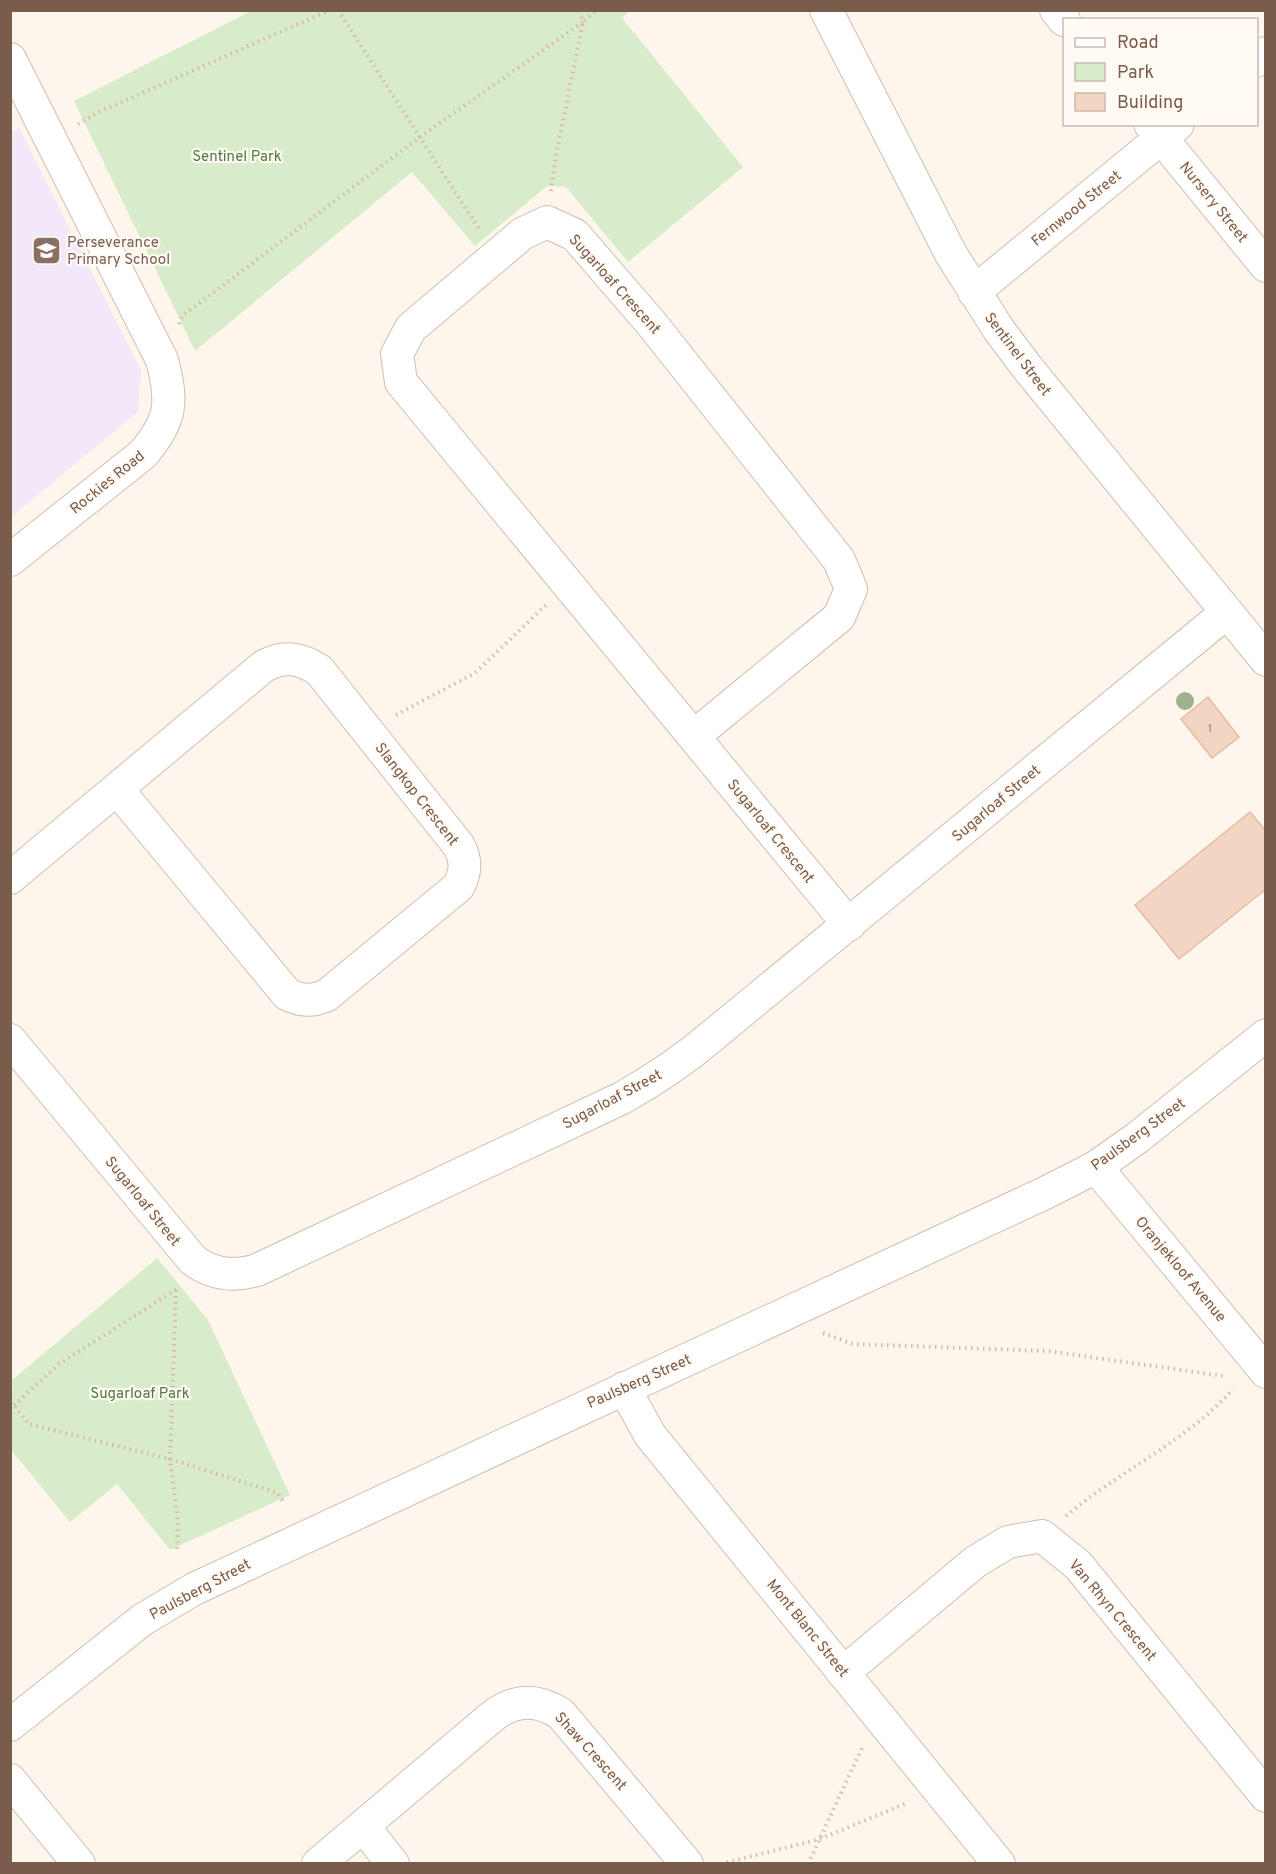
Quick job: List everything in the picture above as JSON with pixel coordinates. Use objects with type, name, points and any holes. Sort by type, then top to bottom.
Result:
[{"type":"street","name":"Sentinel Street","points":[[826,10],[930,215],[974,292],[1026,366],[1266,660]]},
{"type":"street","name":"Rockies Road","points":[[10,59],[162,360],[170,388],[168,413],[158,436],[143,454],[10,560]]},
{"type":"street","name":"Fernwood Street","points":[[974,292],[1163,129]]},
{"type":"street","name":"Nursery Street","points":[[1163,129],[1266,266]]},
{"type":"street","name":"Sugarloaf Crescent","points":[[694,736],[839,617],[851,589],[839,560],[651,322],[575,235],[547,222],[522,234],[411,328],[397,354],[401,382],[849,925]]},
{"type":"street","name":"Sugarloaf Street","points":[[10,1040],[184,1252],[202,1267],[214,1272],[243,1274],[257,1270],[622,1098],[685,1059],[1226,613]]},
{"type":"street","name":"Slangkop Crescent","points":[[10,878],[264,666],[273,661],[295,658],[319,670],[459,846],[463,853],[465,870],[458,887],[327,994],[307,1001],[287,994],[117,789]]},
{"type":"street","name":"Paulsberg Street","points":[[10,1725],[142,1620],[194,1589],[624,1388],[802,1308],[1096,1167],[1137,1138],[1266,1035]]},
{"type":"street","name":"Oranjekloof Avenue","points":[[1096,1167],[1266,1372]]},
{"type":"street","name":"Mont Blanc Street","points":[[624,1388],[650,1435],[999,1863]]},
{"type":"street","points":[[843,1672],[975,1562],[1008,1542],[1042,1536]]},
{"type":"street","name":"Van Rhyn Crescent","points":[[1042,1536],[1078,1565],[1266,1796]]},
{"type":"street","name":"Shaw Crescent","points":[[318,1863],[494,1715],[518,1703],[531,1702],[542,1704],[561,1714],[687,1863]]},
{"type":"street","points":[[10,1780],[79,1863]]},
{"type":"street","points":[[363,1826],[393,1863]]},
{"type":"path","points":[[50,138],[97,113],[330,10]]},
{"type":"path","points":[[338,10],[497,256]]},
{"type":"path","points":[[547,222],[556,155],[583,22],[579,10]]},
{"type":"path","points":[[162,360],[182,316],[420,137],[597,10]]},
{"type":"path","points":[[366,730],[475,673],[568,583]]},
{"type":"path","points":[[202,1267],[176,1290],[59,1364],[12,1404],[29,1424],[170,1459],[278,1493],[284,1503]]},
{"type":"path","points":[[176,1290],[170,1459],[178,1521],[177,1553]]},
{"type":"path","points":[[823,1333],[853,1344],[1048,1351],[1223,1376]]},
{"type":"path","points":[[1042,1536],[1093,1493],[1181,1436],[1213,1411],[1233,1389]]},
{"type":"path","points":[[808,1863],[865,1743]]},
{"type":"path","points":[[721,1863],[820,1839],[913,1801]]},
{"type":"shaded area","name":"Perseverance Primary School","points":[[19,128],[141,370],[138,412],[11,517],[10,133]]},
{"type":"green space","name":"Sentinel Park","points":[[251,11],[630,11],[622,18],[743,167],[628,262],[566,187],[547,186],[475,246],[412,172],[195,351],[74,101]]},
{"type":"green space","name":"Sugarloaf Park","points":[[157,1258],[208,1320],[290,1495],[170,1550],[117,1484],[70,1522],[11,1450],[10,1409],[13,1390],[11,1381]]},
{"type":"building","points":[[1208,697],[1239,737],[1212,758],[1181,719]]},
{"type":"building","points":[[1250,812],[1266,831],[1266,889],[1179,959],[1135,905]]},
{"type":"place","name":"Perseverance Primary School","points":[[46,251]]}]
